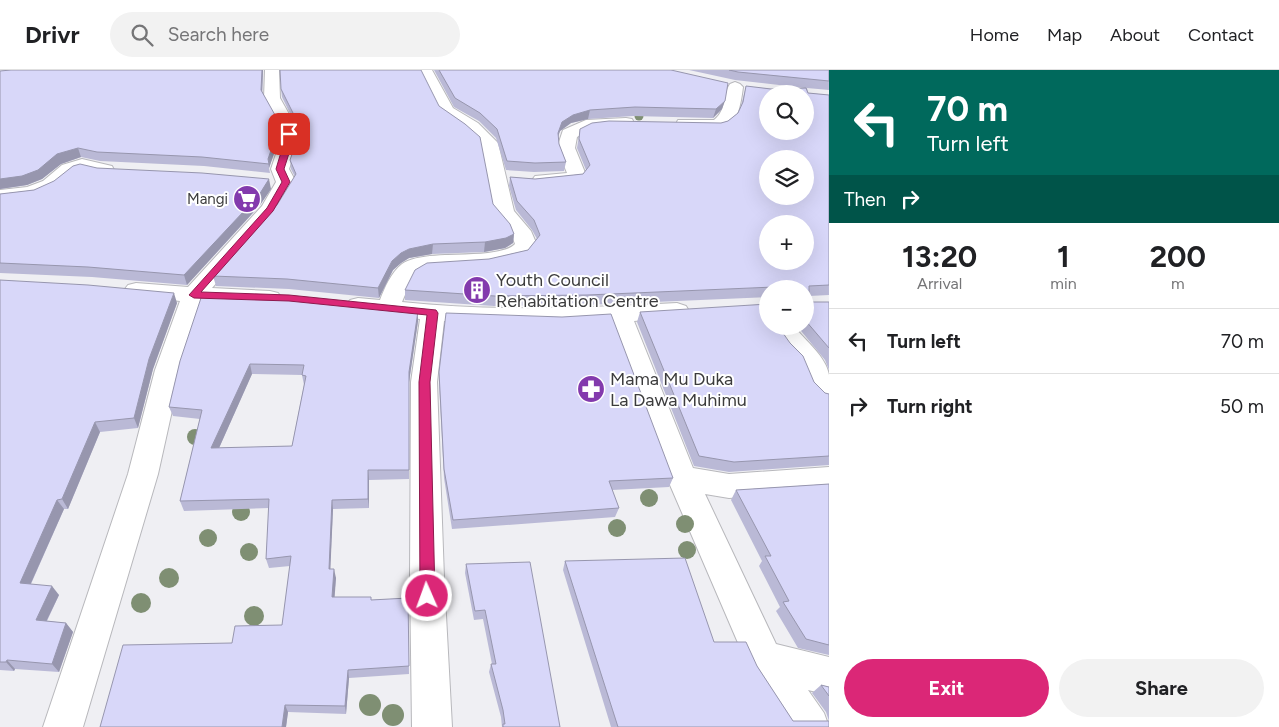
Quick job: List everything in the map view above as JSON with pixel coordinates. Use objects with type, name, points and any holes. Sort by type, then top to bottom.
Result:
[{"type":"street","points":[[63,727],[143,474],[168,370],[194,295],[270,209],[289,134],[286,123],[272,98],[272,70]]},
{"type":"street","points":[[388,308],[400,280],[411,268],[424,264],[488,260],[517,254],[526,245],[521,231],[504,213],[513,178],[489,143],[472,127],[446,111],[425,70]]},
{"type":"street","points":[[718,83],[754,88]]},
{"type":"street","points":[[671,124],[718,125],[732,111],[736,86]]},
{"type":"street","points":[[513,178],[574,178],[577,175],[566,148],[570,134],[586,125],[644,123]]},
{"type":"street","points":[[0,196],[31,193],[50,185],[69,169],[82,165],[100,170],[119,170]]},
{"type":"street","points":[[111,288],[194,295],[289,298]]},
{"type":"street","points":[[338,303],[433,313],[560,317],[696,309]]},
{"type":"street","points":[[432,727],[426,578],[424,382],[433,313]]},
{"type":"street","points":[[619,314],[682,478],[764,660],[810,727]]},
{"type":"street","points":[[787,335],[810,361],[820,384],[829,394]]},
{"type":"street","points":[[682,478],[729,486],[829,479]]},
{"type":"street","points":[[764,660],[829,676]]},
{"type":"building","points":[[262,70],[261,90],[275,115],[277,125],[276,136],[268,159],[269,164],[202,157],[97,152],[78,148],[57,154],[38,170],[22,176],[0,179],[0,71]]},
{"type":"building","points":[[280,70],[421,70],[439,106],[480,137],[493,204],[510,224],[514,234],[506,238],[485,242],[433,244],[409,249],[392,261],[378,288],[287,279],[213,276],[277,205],[296,174],[290,160],[298,137],[299,125],[281,89]]},
{"type":"building","points":[[439,70],[671,70],[728,83],[725,101],[716,109],[635,107],[590,110],[573,115],[562,122],[558,133],[559,144],[566,162],[535,163],[507,161],[497,129],[480,113],[455,98]]},
{"type":"building","points":[[729,70],[829,70],[829,81],[738,72]]},
{"type":"building","points":[[746,86],[759,88],[759,140],[814,140],[814,94],[829,95],[829,285],[814,286],[814,280],[759,280],[759,288],[587,295],[495,296],[405,290],[415,270],[427,263],[489,259],[528,250],[540,235],[534,220],[517,201],[510,177],[535,179],[583,174],[590,165],[579,139],[580,129],[592,123],[609,121],[721,123],[728,121],[738,113],[743,102]]},
{"type":"building","points":[[80,164],[97,168],[202,173],[269,179],[259,195],[184,275],[88,267],[0,263],[0,194],[34,190],[54,181],[73,166]]},
{"type":"building","points":[[0,280],[88,285],[174,293],[149,359],[134,418],[95,422],[62,499],[57,500],[20,583],[52,586],[36,620],[66,623],[52,664],[7,660],[6,662],[0,662]]},
{"type":"building","points":[[202,295],[287,297],[418,311],[409,372],[409,470],[368,470],[368,499],[332,500],[329,569],[334,569],[332,597],[371,597],[371,600],[408,598],[409,666],[348,670],[345,706],[285,705],[282,727],[100,727],[123,645],[232,643],[235,626],[282,625],[291,556],[266,559],[269,499],[180,501],[202,410],[169,407],[180,361]],"holes":[[[250,364],[304,365],[302,375],[306,376],[292,446],[211,448]]]},
{"type":"building","points":[[814,302],[829,302],[829,348],[814,330]]},
{"type":"building","points":[[759,305],[759,335],[784,335],[803,356],[814,382],[825,393],[829,394],[829,456],[734,462],[699,456],[640,312]]},
{"type":"building","points":[[446,313],[562,317],[611,314],[673,478],[609,481],[619,508],[453,520],[444,469],[439,372]]},
{"type":"building","points":[[829,484],[829,645],[806,639],[783,602],[789,601],[765,556],[771,556],[736,490]]},
{"type":"building","points":[[685,558],[714,642],[746,642],[757,666],[793,721],[829,721],[829,727],[618,727],[565,561]]},
{"type":"building","points":[[530,562],[560,727],[503,727],[503,724],[505,724],[503,710],[491,664],[496,664],[485,610],[475,611],[466,564]]},
{"type":"building","points":[[821,685],[829,687],[829,696]]},
{"type":"place","name":"Mangi","points":[[247,199]]},
{"type":"place","name":"Youth Council Rehabitation Centre","points":[[477,290]]},
{"type":"place","name":"Mama Mu Duka La Dawa Muhimu","points":[[591,389]]},
{"type":"route","points":[[289,134],[288,144],[280,169],[286,182],[270,209],[194,295],[289,298],[433,313],[424,382],[427,596]]}]
